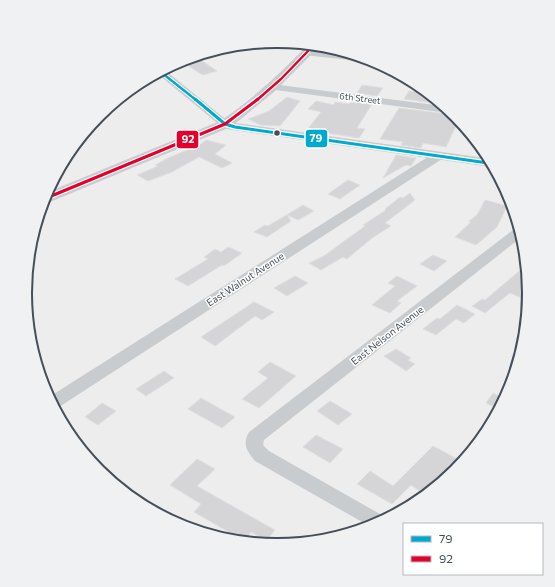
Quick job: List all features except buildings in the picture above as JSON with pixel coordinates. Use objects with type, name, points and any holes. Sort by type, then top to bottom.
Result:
[{"type":"street","points":[[53,195],[226,124],[242,114],[272,87],[308,50],[318,52]]},
{"type":"street","points":[[165,75],[226,124],[235,127],[485,163]]},
{"type":"street","name":"6th Street","points":[[272,87],[439,109]]},
{"type":"street","name":"East Walnut Avenue","points":[[57,401],[438,156]]},
{"type":"street","name":"East Nelson Avenue","points":[[373,519],[262,456],[254,447],[255,437],[516,235]]},
{"type":"transit line","name":"92","points":[[53,195],[225,124],[271,89],[309,50]]},
{"type":"transit line","name":"79","points":[[165,75],[225,124],[235,127],[485,163]]}]
